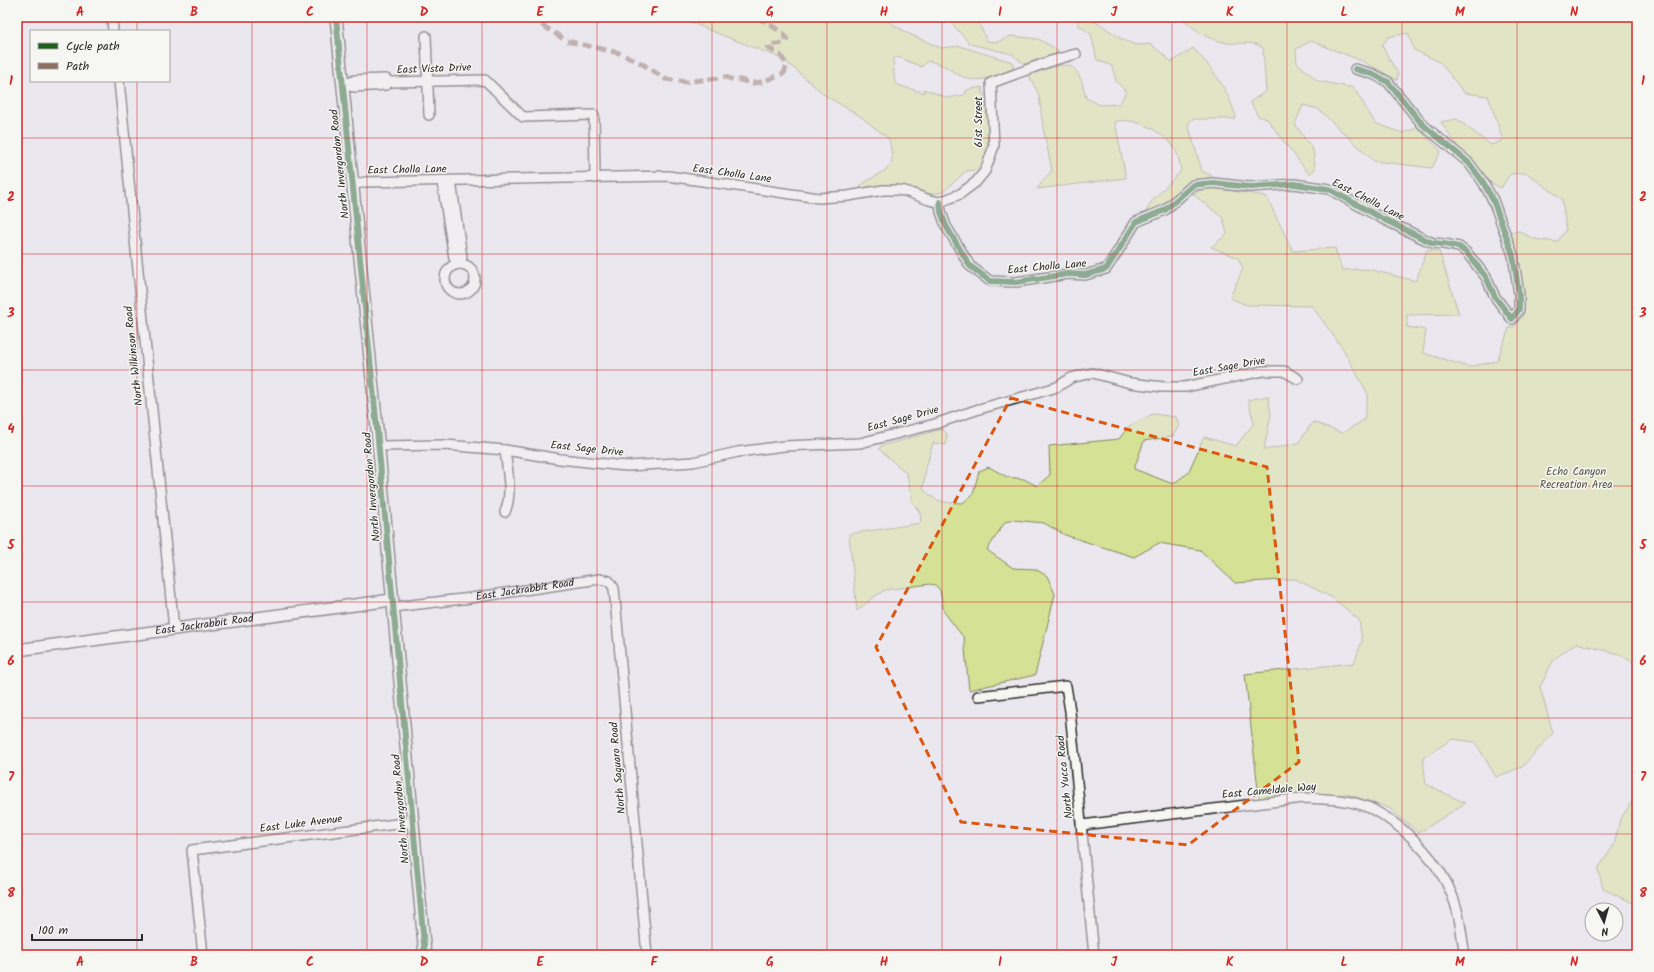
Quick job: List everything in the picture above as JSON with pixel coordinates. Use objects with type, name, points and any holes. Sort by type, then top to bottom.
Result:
[{"type":"street","points":[[112,17],[114,30]]},
{"type":"street","name":"North Invergordon Road","points":[[336,17],[379,446],[392,604],[425,955]]},
{"type":"street","points":[[426,36],[429,115]]},
{"type":"street","name":"61st Street","points":[[940,202],[960,194],[976,182],[985,171],[994,146],[991,83],[1051,61],[1076,54]]},
{"type":"street","name":"East Cholla Lane","points":[[352,185],[364,182],[668,176],[819,198],[842,197],[876,191],[905,191],[929,200],[940,202],[941,212],[946,226],[970,266],[990,281],[1016,282],[1068,274],[1085,275],[1106,269],[1136,222],[1165,210],[1193,185],[1213,183],[1250,187],[1294,184],[1329,189],[1383,219],[1433,243],[1459,247],[1467,253],[1486,277],[1495,297],[1512,319],[1519,309],[1513,255],[1493,200],[1483,182],[1469,163],[1422,124],[1388,82],[1374,74],[1355,69]]},
{"type":"street","name":"East Vista Drive","points":[[343,85],[357,80],[386,79],[390,82],[485,80],[523,116],[594,115],[596,178]]},
{"type":"street","name":"North Wilkinson Road","points":[[118,82],[174,629]]},
{"type":"street","points":[[447,181],[454,258],[458,264]]},
{"type":"street","name":"East Sage Drive","points":[[379,446],[445,445],[505,450],[601,465],[628,466],[693,462],[738,452],[768,448],[860,443],[935,424],[979,409],[1050,389],[1072,378],[1092,373],[1130,383],[1167,387],[1185,387],[1263,371],[1284,371],[1298,379]]},
{"type":"street","points":[[505,450],[510,494],[509,503],[505,512]]},
{"type":"street","name":"East Jackrabbit Road","points":[[17,650],[174,629],[392,604],[470,598],[599,579],[608,581]]},
{"type":"street","name":"North Saguaro Road","points":[[608,581],[614,588],[647,955]]},
{"type":"street","name":"North Yucca Road","points":[[978,696],[1066,686],[1082,826],[1094,955]]},
{"type":"street","name":"East Cameldale Way","points":[[1082,826],[1303,798],[1337,799],[1372,809],[1401,828],[1425,852],[1446,880],[1457,909],[1465,955]]},
{"type":"street","name":"East Luke Avenue","points":[[203,955],[192,850],[412,822]]},
{"type":"highlighted area","points":[[1011,398],[1267,467],[1299,762],[1188,845],[961,822],[876,647]]},
{"type":"green space","points":[[680,17],[881,17],[909,34],[941,48],[959,46],[1012,62],[1014,68],[991,77],[978,80],[961,76],[938,63],[927,61],[922,67],[898,57],[893,59],[895,84],[924,93],[924,89],[948,98],[964,95],[967,90],[982,87],[988,119],[987,155],[981,166],[976,170],[966,171],[943,192],[931,194],[910,187],[893,185],[860,189],[861,185],[887,169],[892,162],[889,139],[860,116],[826,96],[783,59]]},
{"type":"green space","points":[[946,17],[976,17],[987,41],[998,42],[1011,36],[1038,39],[1058,50],[1058,53],[1024,64],[1012,54],[970,44]]},
{"type":"green space","points":[[1083,17],[1100,24],[1123,40],[1136,45],[1151,44],[1172,62],[1193,48],[1219,80],[1229,97],[1236,117],[1235,119],[1193,119],[1188,124],[1202,171],[1212,176],[1210,178],[1194,180],[1165,206],[1146,213],[1151,202],[1181,171],[1177,153],[1167,139],[1159,133],[1132,121],[1115,122],[1126,178],[1037,189],[1052,170],[1043,128],[1039,95],[1029,75],[1060,65],[1074,68],[1082,84],[1086,98],[1100,105],[1119,104],[1126,92],[1116,81],[1112,66],[1097,60],[1091,34],[1078,25],[1078,19]]},
{"type":"green space","name":"Echo Canyon Recreation Area","points":[[1181,17],[1637,17],[1637,665],[1619,654],[1576,643],[1554,659],[1540,687],[1553,733],[1522,767],[1496,777],[1475,742],[1452,739],[1423,758],[1426,784],[1465,803],[1419,833],[1389,808],[1346,794],[1259,798],[1245,674],[1354,663],[1362,641],[1359,620],[1333,598],[1295,579],[1235,583],[1200,550],[1159,543],[1134,557],[1065,535],[1044,523],[1014,520],[1005,522],[987,550],[1013,568],[1035,569],[1047,576],[1055,594],[1035,675],[969,690],[964,638],[944,612],[940,590],[935,585],[930,584],[885,590],[872,598],[857,611],[849,534],[921,523],[920,513],[912,501],[907,474],[879,449],[881,446],[942,429],[947,434],[946,445],[933,443],[926,468],[923,488],[936,500],[963,503],[973,494],[979,471],[989,467],[1007,477],[1024,479],[1037,486],[1050,475],[1049,446],[1119,439],[1129,426],[1153,414],[1176,417],[1179,425],[1173,436],[1144,441],[1134,469],[1173,484],[1188,473],[1204,437],[1236,446],[1254,423],[1248,400],[1268,396],[1271,414],[1264,450],[1298,443],[1313,422],[1342,433],[1364,420],[1368,394],[1343,349],[1312,306],[1247,305],[1230,298],[1243,268],[1238,258],[1211,247],[1227,234],[1223,218],[1193,194],[1207,187],[1266,196],[1293,251],[1335,248],[1342,270],[1367,269],[1416,281],[1427,250],[1439,251],[1459,314],[1407,315],[1407,327],[1426,330],[1423,353],[1469,367],[1497,361],[1509,328],[1515,326],[1524,314],[1522,291],[1510,232],[1519,231],[1534,239],[1557,242],[1566,230],[1562,199],[1527,173],[1510,174],[1501,188],[1484,177],[1460,150],[1441,122],[1457,119],[1491,145],[1503,140],[1488,96],[1464,93],[1440,62],[1414,50],[1408,33],[1388,37],[1382,46],[1398,74],[1397,80],[1362,61],[1311,41],[1296,49],[1297,63],[1318,81],[1354,88],[1375,123],[1402,133],[1418,128],[1441,151],[1432,168],[1374,161],[1318,109],[1303,105],[1295,124],[1313,150],[1315,169],[1309,174],[1267,119],[1258,116],[1250,102],[1266,91],[1263,48],[1259,45],[1249,43],[1228,43],[1210,38],[1196,30]]},
{"type":"green space","points":[[1637,795],[1637,902],[1635,904],[1603,889],[1598,869],[1614,845],[1620,819]]},
{"type":"marked path","points":[[529,17],[567,41],[619,53],[641,63],[665,79],[686,82],[726,77],[733,80],[753,83],[762,82],[784,73],[787,65],[780,55],[768,48],[769,45],[785,43],[787,40],[783,33],[758,17]]},
{"type":"cycle path","points":[[336,17],[377,429],[425,955]]},
{"type":"cycle path","points":[[940,202],[941,212],[946,226],[970,266],[990,281],[1016,282],[1068,274],[1085,275],[1106,269],[1136,222],[1165,210],[1193,185],[1213,183],[1250,187],[1294,184],[1329,189],[1383,219],[1433,243],[1459,247],[1467,253],[1486,277],[1495,297],[1512,319],[1519,309],[1519,294],[1513,255],[1493,200],[1483,182],[1469,163],[1422,124],[1388,82],[1373,74],[1355,69]]}]
